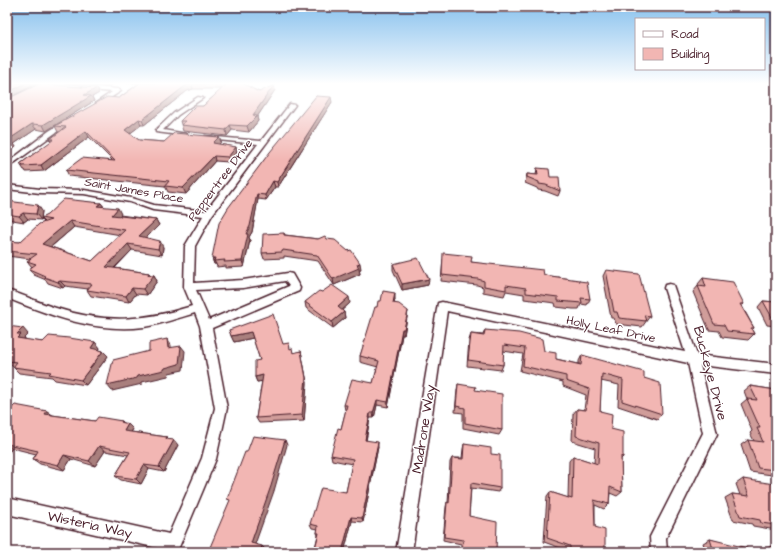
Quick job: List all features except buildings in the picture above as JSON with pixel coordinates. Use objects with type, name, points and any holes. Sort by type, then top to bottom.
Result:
[{"type":"street","points":[[183,109],[158,131],[264,143]]},
{"type":"street","name":"Peppertree Drive","points":[[171,547],[209,458],[221,408],[206,326],[196,308],[189,287],[190,246],[208,214],[289,109]]},
{"type":"street","points":[[7,166],[25,154],[54,130],[72,119]]},
{"type":"street","name":"Saint James Place","points":[[7,187],[40,191],[84,192],[131,200],[153,207],[208,214]]},
{"type":"street","points":[[189,287],[244,284],[288,277],[295,288],[206,326]]},
{"type":"street","name":"Buckeye Drive","points":[[659,552],[658,536],[710,434],[693,359],[669,288]]},
{"type":"street","points":[[7,294],[53,313],[94,322],[138,323],[196,308]]},
{"type":"street","name":"Holly Leaf Drive","points":[[442,306],[693,359],[776,369]]},
{"type":"street","name":"Madrone Way","points":[[404,552],[442,306]]},
{"type":"street","name":"Wisteria Way","points":[[7,506],[171,547]]}]
